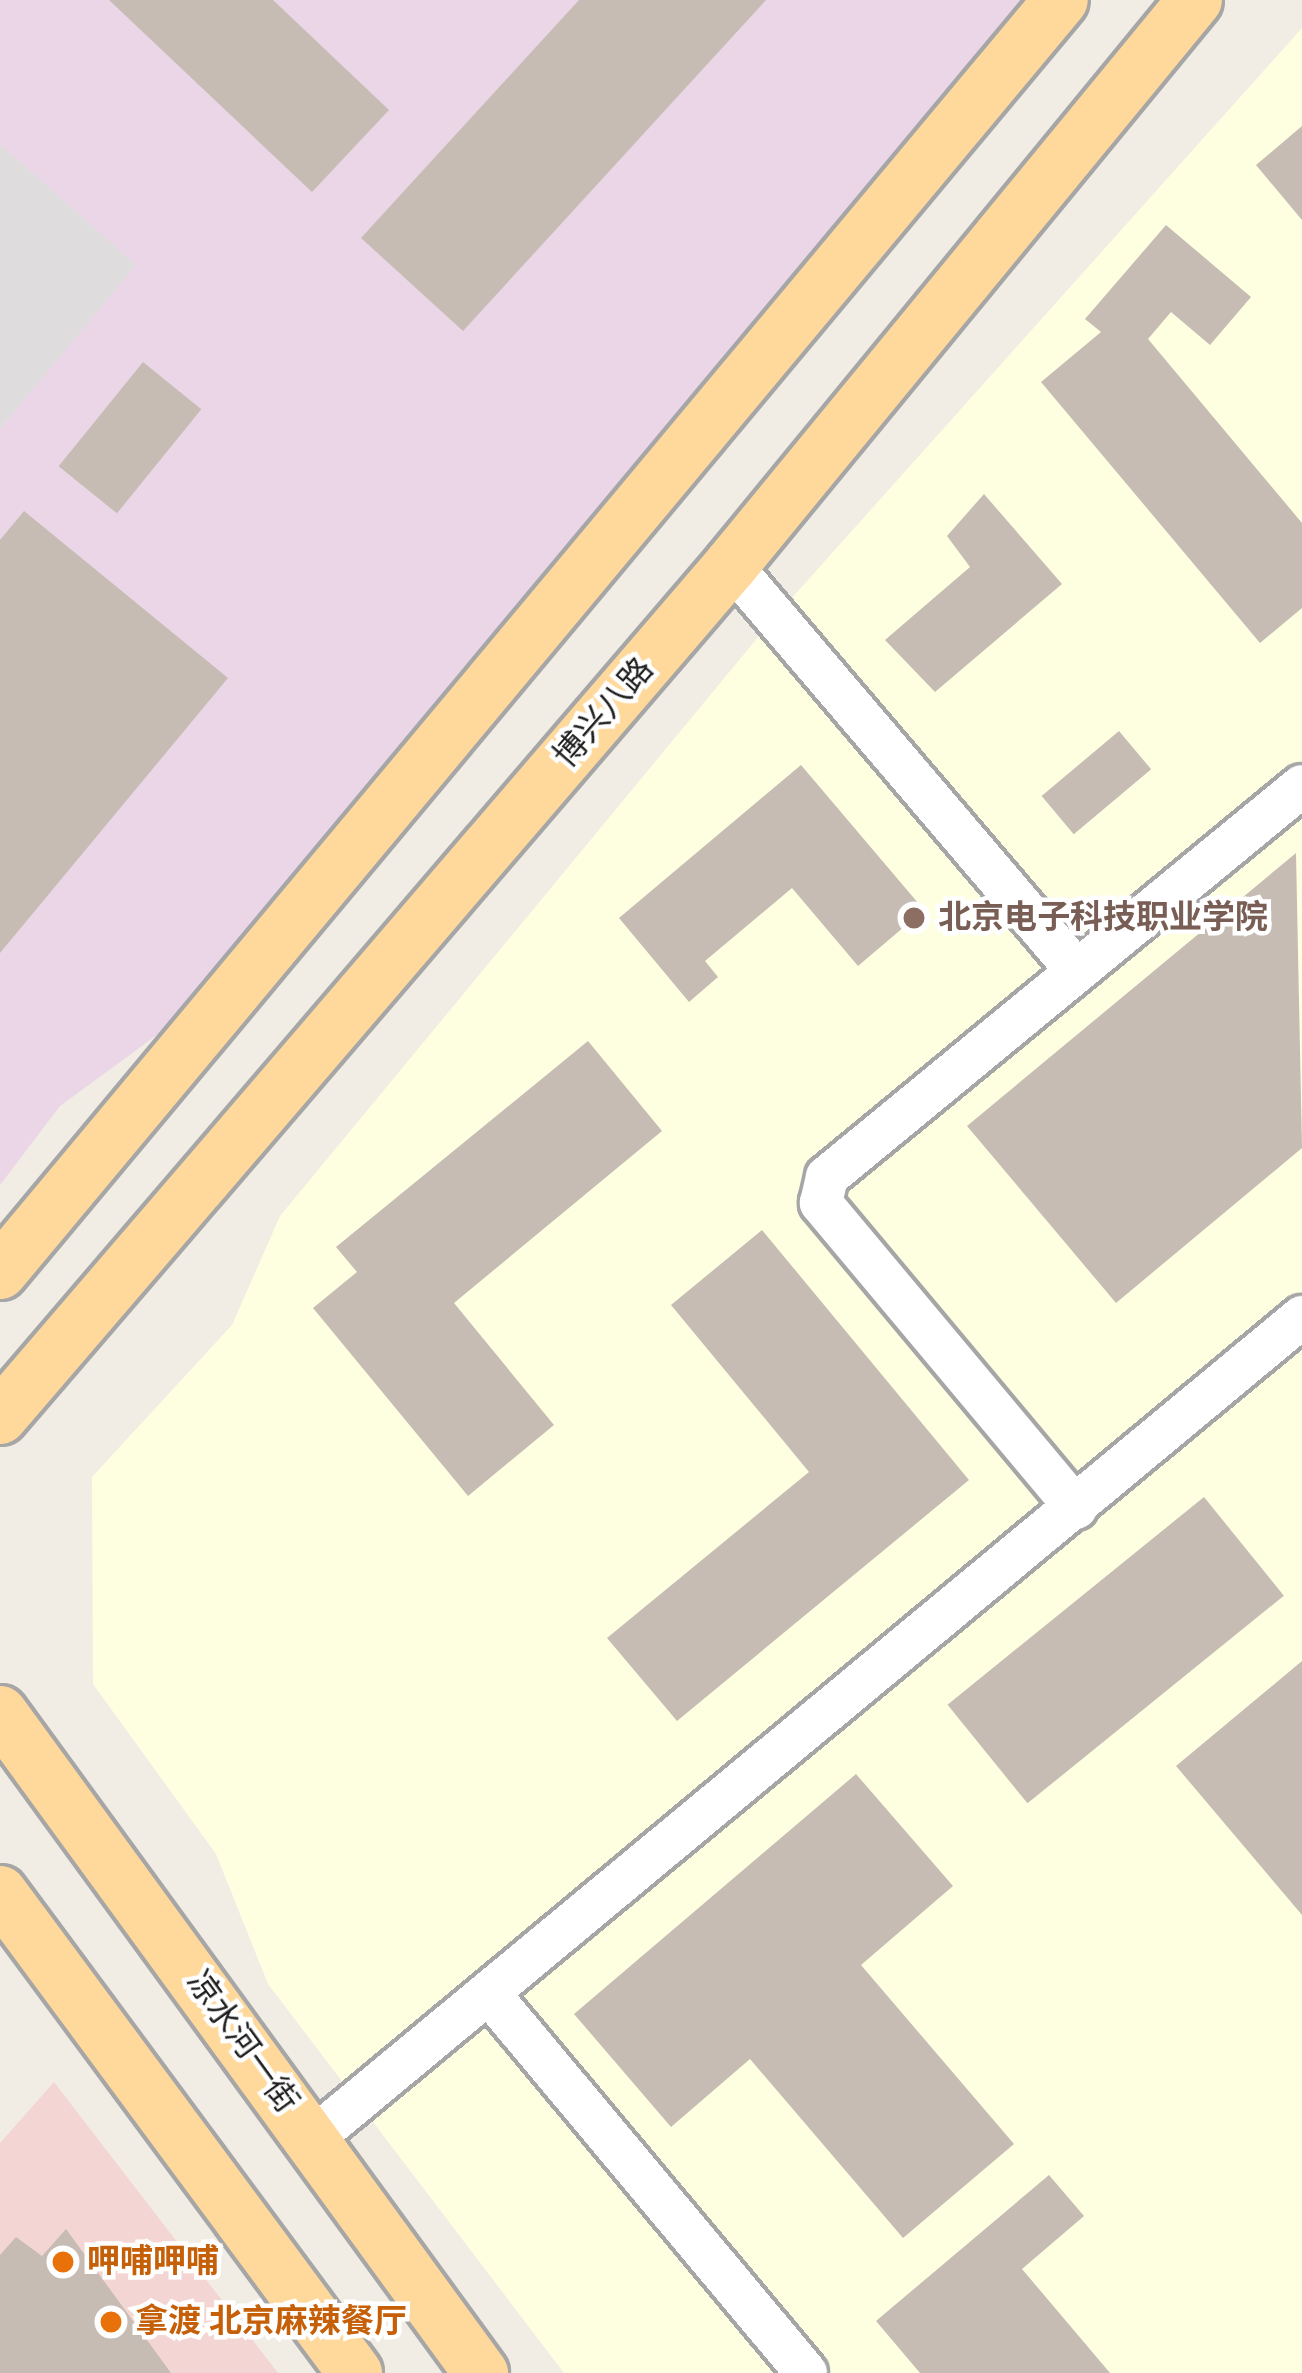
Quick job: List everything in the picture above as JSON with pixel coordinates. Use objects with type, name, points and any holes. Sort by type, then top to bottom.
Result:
[{"type":"main road","points":[[0,1272],[1060,0]]},
{"type":"main road","name":"博兴八路","points":[[0,1417],[731,565],[1195,0]]},
{"type":"main road","name":"凉水河一街","points":[[0,1713],[482,2373]]},
{"type":"main road","points":[[0,1893],[356,2373]]},
{"type":"lane","points":[[731,565],[1077,970]]},
{"type":"lane","points":[[1076,1508],[821,1203],[827,1177],[1302,786]]},
{"type":"lane","points":[[312,2139],[491,1996],[1302,1317]]},
{"type":"lane","points":[[491,1996],[806,2373]]},
{"type":"shaded area","points":[[0,0],[1023,0],[161,1032],[60,1106],[0,1185],[0,429],[136,265],[0,144]]},
{"type":"shaded area","name":"北京电子科技职业学院","points":[[1302,28],[1302,2373],[564,2373],[268,1984],[216,1854],[93,1684],[92,1477],[232,1325],[280,1216],[773,619]]},
{"type":"shaded area","points":[[0,144],[137,265],[0,429]]},
{"type":"shaded area","points":[[54,2082],[278,2373],[0,2373],[0,2143]]},
{"type":"building","points":[[109,0],[273,0],[389,110],[312,192]]},
{"type":"building","points":[[579,0],[766,0],[463,331],[361,238]]},
{"type":"building","points":[[1302,126],[1302,220],[1256,165]]},
{"type":"building","points":[[1166,225],[1251,297],[1210,345],[1171,312],[1148,339],[1302,523],[1302,608],[1260,643],[1041,382],[1101,332],[1085,319]]},
{"type":"building","points":[[143,362],[201,409],[117,513],[59,466]]},
{"type":"building","points":[[984,494],[1062,584],[935,692],[885,640],[970,567],[947,536]]},
{"type":"building","points":[[24,511],[228,678],[0,953],[0,540]]},
{"type":"building","points":[[1119,731],[1151,769],[1074,834],[1042,796]]},
{"type":"building","points":[[801,765],[924,910],[858,966],[792,888],[705,961],[718,977],[689,1002],[619,918]]},
{"type":"building","points":[[1296,853],[1302,1148],[1116,1303],[967,1126]]},
{"type":"building","points":[[588,1041],[662,1131],[454,1303],[554,1425],[468,1496],[313,1308],[357,1272],[336,1247]]},
{"type":"building","points":[[762,1230],[969,1480],[677,1721],[607,1638],[809,1472],[671,1305]]},
{"type":"building","points":[[1204,1497],[1284,1596],[1027,1803],[948,1705]]},
{"type":"building","points":[[1302,1661],[1302,1915],[1176,1766]]},
{"type":"building","points":[[856,1774],[953,1886],[861,1965],[1014,2144],[903,2238],[750,2059],[671,2127],[574,2014]]},
{"type":"building","points":[[1049,2175],[1084,2216],[1022,2269],[1110,2373],[920,2373],[876,2321]]},
{"type":"building","points":[[66,2229],[171,2373],[0,2373],[0,2255],[16,2237],[42,2256]]},
{"type":"place","name":"北京电子科技职业学院","points":[[914,918]]},
{"type":"place","name":"呷哺呷哺","points":[[63,2262]]},
{"type":"place","name":"拿渡 北京麻辣餐厅","points":[[111,2322]]}]
